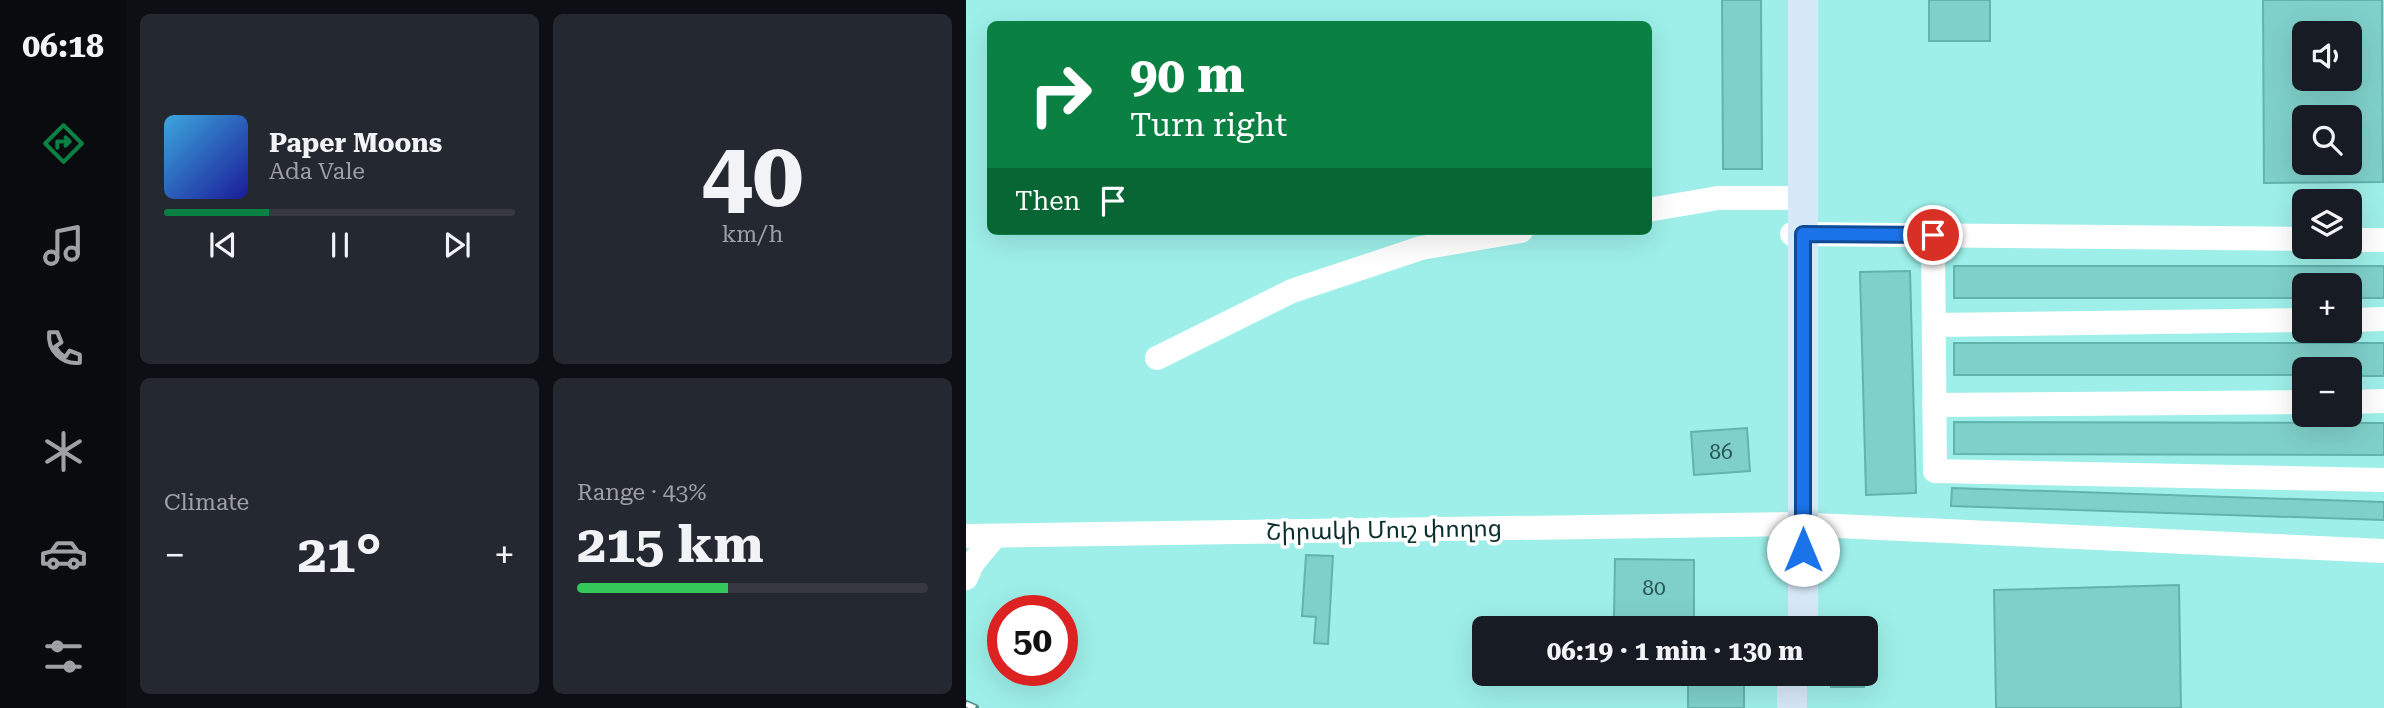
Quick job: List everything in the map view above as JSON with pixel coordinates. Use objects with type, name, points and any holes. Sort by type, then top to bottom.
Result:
[{"type":"main road","points":[[1792,0],[1797,199],[1798,524],[1802,616]]},
{"type":"main road","points":[[1797,199],[1803,0]]},
{"type":"main road","points":[[1793,616],[1798,524]]},
{"type":"main road","points":[[1792,686],[1793,708]]},
{"type":"main road","points":[[1803,686],[1803,708]]},
{"type":"street","points":[[1652,209],[1718,198],[1797,199]]},
{"type":"street","points":[[1797,234],[2292,239]]},
{"type":"street","points":[[1157,358],[1292,291],[1421,248],[1497,235]]},
{"type":"street","points":[[1933,235],[1935,471],[2384,480]]},
{"type":"street","points":[[2362,240],[2384,240]]},
{"type":"street","points":[[2362,320],[2384,319]]},
{"type":"street","points":[[1934,325],[2292,320]]},
{"type":"street","points":[[2362,402],[2384,401]]},
{"type":"street","points":[[1934,405],[2292,402]]},
{"type":"street","name":"Շիրակի Մուշ փողոց","points":[[966,536],[1798,524],[2384,551]]},
{"type":"street","points":[[969,571],[995,536]]},
{"type":"building","points":[[1722,0],[1761,0],[1762,169],[1723,169]]},
{"type":"building","points":[[1929,0],[1990,0],[1990,41],[1929,41]]},
{"type":"building","points":[[2263,0],[2382,0],[2383,182],[2264,183]]},
{"type":"building","points":[[1954,266],[2384,266],[2384,298],[2362,298],[2362,273],[2292,273],[2292,298],[1954,298]]},
{"type":"building","points":[[1910,271],[1916,493],[1866,495],[1860,272]]},
{"type":"building","points":[[1954,343],[2384,343],[2384,376],[2362,376],[2362,357],[2292,357],[2292,375],[1954,375]]},
{"type":"building","points":[[1954,422],[2292,423],[2292,427],[2362,427],[2362,423],[2384,423],[2384,455],[1954,454]]},
{"type":"building","points":[[1747,428],[1750,471],[1694,475],[1691,432]]},
{"type":"building","points":[[1952,488],[2384,502],[2384,520],[1951,506]]},
{"type":"building","points":[[1306,555],[1333,556],[1328,644],[1314,643],[1316,617],[1302,616]]},
{"type":"building","points":[[1615,559],[1694,560],[1694,616],[1614,616]]},
{"type":"building","points":[[2179,585],[2181,708],[1996,708],[1994,590]]},
{"type":"building","points":[[1688,686],[1744,686],[1744,708],[1688,708]]},
{"type":"building","points":[[1831,686],[1864,686],[1864,687]]},
{"type":"railway","points":[[966,704],[975,708]]},
{"type":"route","points":[[1803,550],[1803,234],[1933,235]]}]
